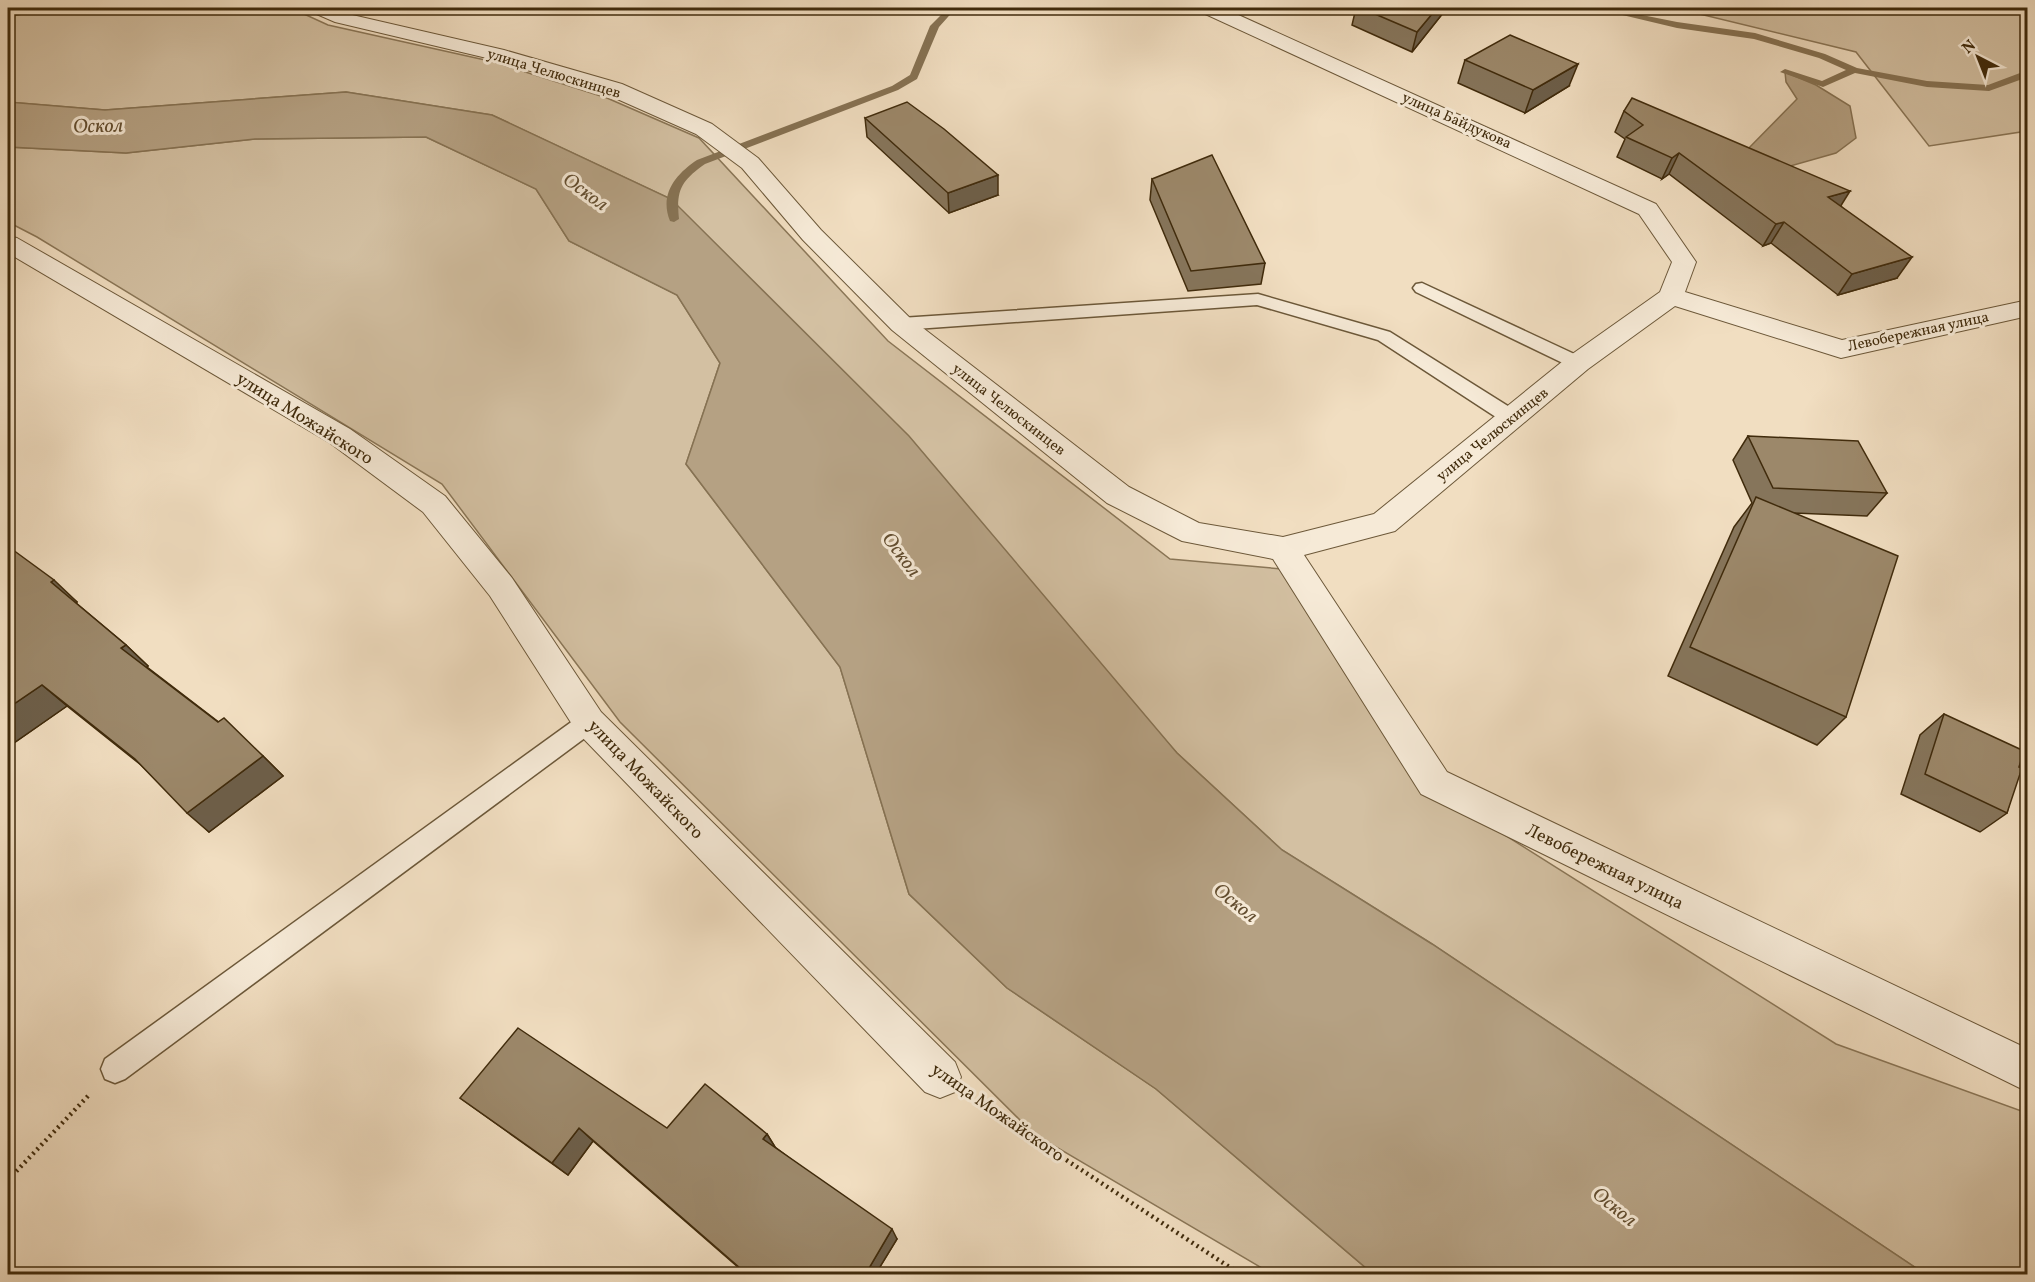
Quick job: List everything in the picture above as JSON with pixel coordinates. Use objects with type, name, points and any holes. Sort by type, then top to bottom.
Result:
[{"type":"street","name":"улица Челюскинцев","points":[[319,8],[342,18],[497,54],[614,89],[704,129],[739,156],[812,235],[901,324],[1118,495],[1193,533],[1283,549],[1384,523],[1578,363],[1671,296]]},
{"type":"street","name":"улица Байдукова","points":[[1208,8],[1648,209],[1684,262],[1671,296]]},
{"type":"street","name":"улица Можайского","points":[[8,243],[340,436],[434,504],[501,587],[589,722],[940,1077]]},
{"type":"street","name":"Левобережная улица","points":[[1671,296],[1841,349],[2028,308]]},
{"type":"street","name":"Левобережная улица","points":[[1283,549],[1434,783],[2028,1071]]},
{"type":"lane","points":[[1422,288],[1578,363]]},
{"type":"lane","points":[[901,324],[1258,299],[1384,336],[1512,418]]},
{"type":"lane","points":[[115,1069],[589,722]]},
{"type":"path","points":[[8,1180],[115,1069]]},
{"type":"path","name":"улица Можайского","points":[[940,1077],[1240,1275]]},
{"type":"shaded area","points":[[51,8],[291,8],[328,25],[494,62],[607,98],[699,138],[888,341],[1170,559],[1282,569],[1419,781],[1836,1044],[2027,1113],[2027,1274],[1925,1274],[1432,944],[1282,850],[1177,753],[671,199],[492,115],[346,92],[105,110],[8,102],[8,17]]},
{"type":"shaded area","points":[[1675,8],[2027,8],[2027,131],[1929,146],[1856,52]]},
{"type":"shaded area","points":[[426,137],[536,189],[569,241],[677,295],[720,363],[686,464],[840,667],[909,894],[1007,988],[1156,1089],[1373,1274],[1272,1274],[1034,1134],[620,722],[442,484],[37,237],[8,222],[8,147],[126,153],[255,139]]},
{"type":"water","points":[[1785,72],[1816,85],[1850,106],[1856,138],[1836,153],[1773,171],[1742,155],[1797,99],[1786,82]]},
{"type":"water","name":"Оскол","points":[[346,92],[492,115],[671,199],[909,436],[1177,753],[1282,850],[1432,944],[1925,1274],[1373,1274],[1156,1089],[1007,988],[909,894],[840,667],[686,464],[720,363],[677,295],[569,241],[536,189],[426,137],[255,139],[126,153],[8,147],[8,102],[105,110]]},
{"type":"building","points":[[1361,8],[1437,8],[1417,32]]},
{"type":"building","points":[[1510,35],[1578,64],[1533,90],[1465,60]]},
{"type":"building","points":[[1632,98],[1850,191],[1828,197],[1912,257],[1852,274],[1784,222],[1776,224],[1679,153],[1672,158],[1626,137],[1643,125],[1624,111]]},
{"type":"building","points":[[907,102],[944,129],[998,175],[948,193],[865,118]]},
{"type":"building","points":[[1212,155],[1265,263],[1191,271],[1152,179]]},
{"type":"building","points":[[1748,436],[1858,441],[1887,493],[1773,488]]},
{"type":"building","points":[[1756,497],[1898,556],[1846,717],[1690,647]]},
{"type":"building","points":[[9,547],[54,580],[51,582],[126,645],[121,648],[218,722],[224,718],[263,756],[187,813],[135,759],[42,685],[8,708]]},
{"type":"building","points":[[1944,714],[2024,751],[2019,767],[2022,768],[2007,813],[1925,774]]},
{"type":"building","points":[[518,1028],[667,1128],[705,1084],[767,1134],[763,1139],[892,1229],[865,1275],[748,1275],[579,1128],[552,1163],[460,1098]]},
{"type":"waterway","points":[[674,219],[673,199],[676,185],[701,162],[895,88],[914,77],[935,26],[952,8]]},
{"type":"waterway","points":[[1597,8],[1677,25],[1755,36],[1822,56],[1854,70]]},
{"type":"waterway","points":[[1785,72],[1823,84],[1854,70]]},
{"type":"waterway","points":[[1854,70],[1927,84],[1989,88],[2028,73]]}]
